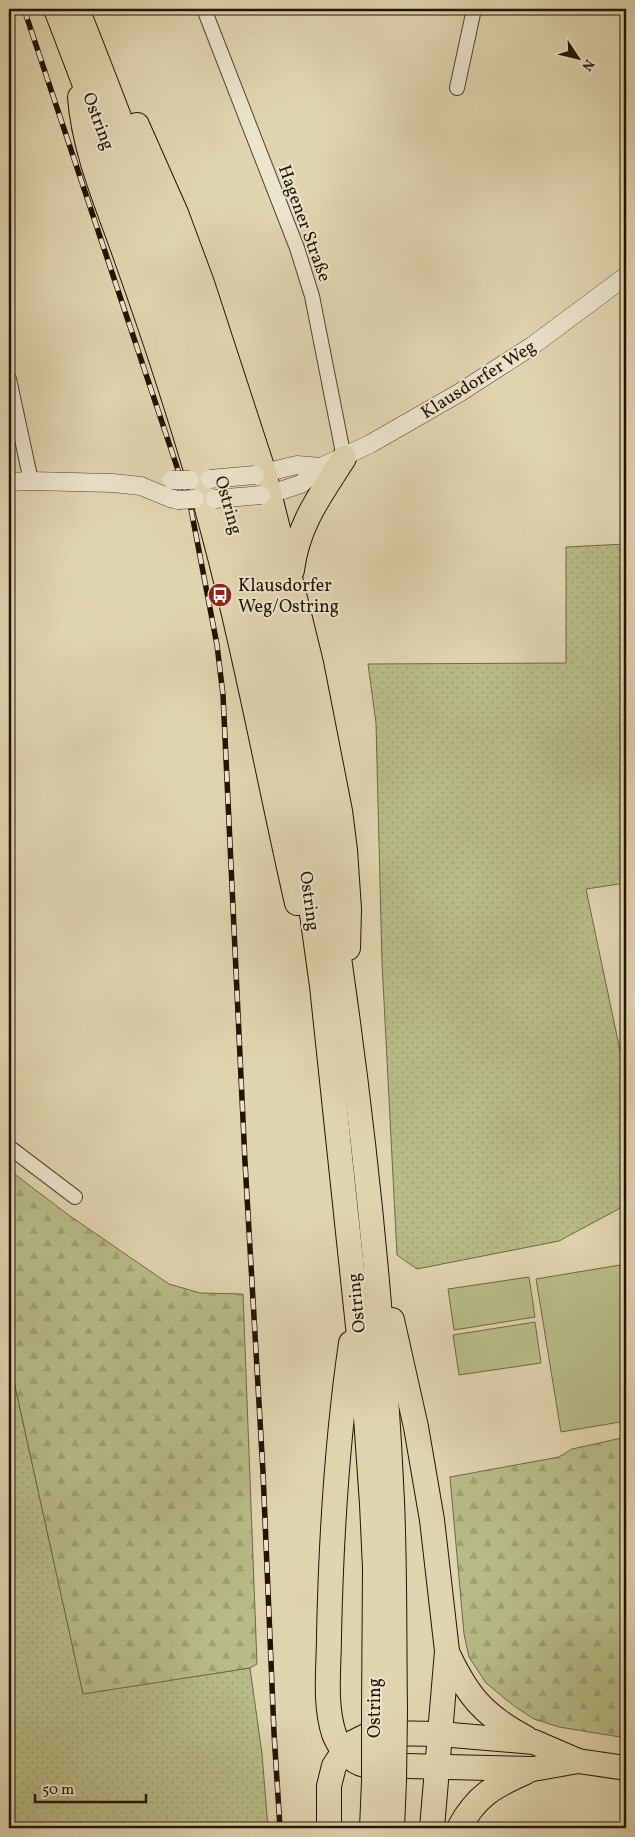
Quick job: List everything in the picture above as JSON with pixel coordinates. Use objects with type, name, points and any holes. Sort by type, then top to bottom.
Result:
[{"type":"highway","name":"Ostring","points":[[56,9],[150,257],[190,374],[236,525],[270,669],[332,986],[375,1258],[392,1502],[384,1710],[384,1781],[392,1828]]},
{"type":"highway","name":"Ostring","points":[[77,9],[166,244],[233,444],[271,584],[309,759],[332,986],[372,1504],[374,1568],[384,1710]]},
{"type":"highway","points":[[91,43],[129,108],[176,213],[208,300],[290,579],[313,672],[342,830],[350,933],[332,986]]},
{"type":"highway","points":[[78,67],[81,118],[97,175],[155,338],[231,594],[304,934],[332,986]]},
{"type":"highway","points":[[290,579],[298,539],[304,523],[344,458]]},
{"type":"highway","points":[[375,1258],[388,1299],[422,1457],[432,1520],[447,1652],[432,1828]]},
{"type":"highway","points":[[356,1307],[342,1411],[330,1562],[328,1700],[335,1736],[344,1751],[358,1764],[365,1765],[533,1769],[578,1761]]},
{"type":"highway","points":[[447,1652],[466,1688],[482,1707],[506,1727],[534,1742],[578,1761],[626,1768]]},
{"type":"highway","points":[[329,1828],[330,1776],[344,1751],[359,1739],[379,1733],[440,1734],[534,1742]]},
{"type":"highway","points":[[459,1828],[465,1816],[482,1796],[507,1780],[533,1769]]},
{"type":"highway","name":"Ostring","points":[[372,1828],[384,1781]]},
{"type":"street","name":"Hagener Straße","points":[[204,9],[298,251],[312,296],[344,458]]},
{"type":"street","points":[[456,88],[474,9]]},
{"type":"street","name":"Klausdorfer Weg","points":[[141,486],[170,498],[199,491],[262,484],[301,484],[321,468],[344,458],[444,402],[504,365],[626,276]]},
{"type":"street","points":[[9,379],[31,481]]},
{"type":"street","name":"Klausdorfer Weg","points":[[9,482],[92,482],[141,486],[172,480],[199,491]]},
{"type":"street","points":[[9,1147],[75,1197]]},
{"type":"green space","points":[[626,544],[626,883],[586,889],[626,1079],[626,1205],[559,1241],[417,1269],[397,1255],[382,962],[376,723],[368,664],[566,663],[566,547]]},
{"type":"green space","points":[[9,1170],[70,1216],[169,1284],[200,1293],[243,1294],[257,1664],[250,1668],[83,1694],[9,1359]]},
{"type":"green space","points":[[626,1264],[626,1421],[561,1432],[536,1279]]},
{"type":"green space","points":[[529,1277],[535,1317],[454,1330],[448,1289]]},
{"type":"green space","points":[[535,1322],[541,1363],[459,1375],[453,1335]]},
{"type":"green space","points":[[9,1359],[83,1693],[250,1668],[262,1754],[268,1828],[9,1828]]},
{"type":"green space","points":[[626,1437],[626,1738],[559,1727],[534,1719],[514,1706],[486,1683],[469,1657],[464,1634],[450,1477],[559,1457],[572,1449]]},
{"type":"railway","points":[[24,9],[191,509],[217,645],[223,695],[280,1828]]},
{"type":"place","name":"Klausdorfer Weg/Ostring","points":[[220,595]]}]
